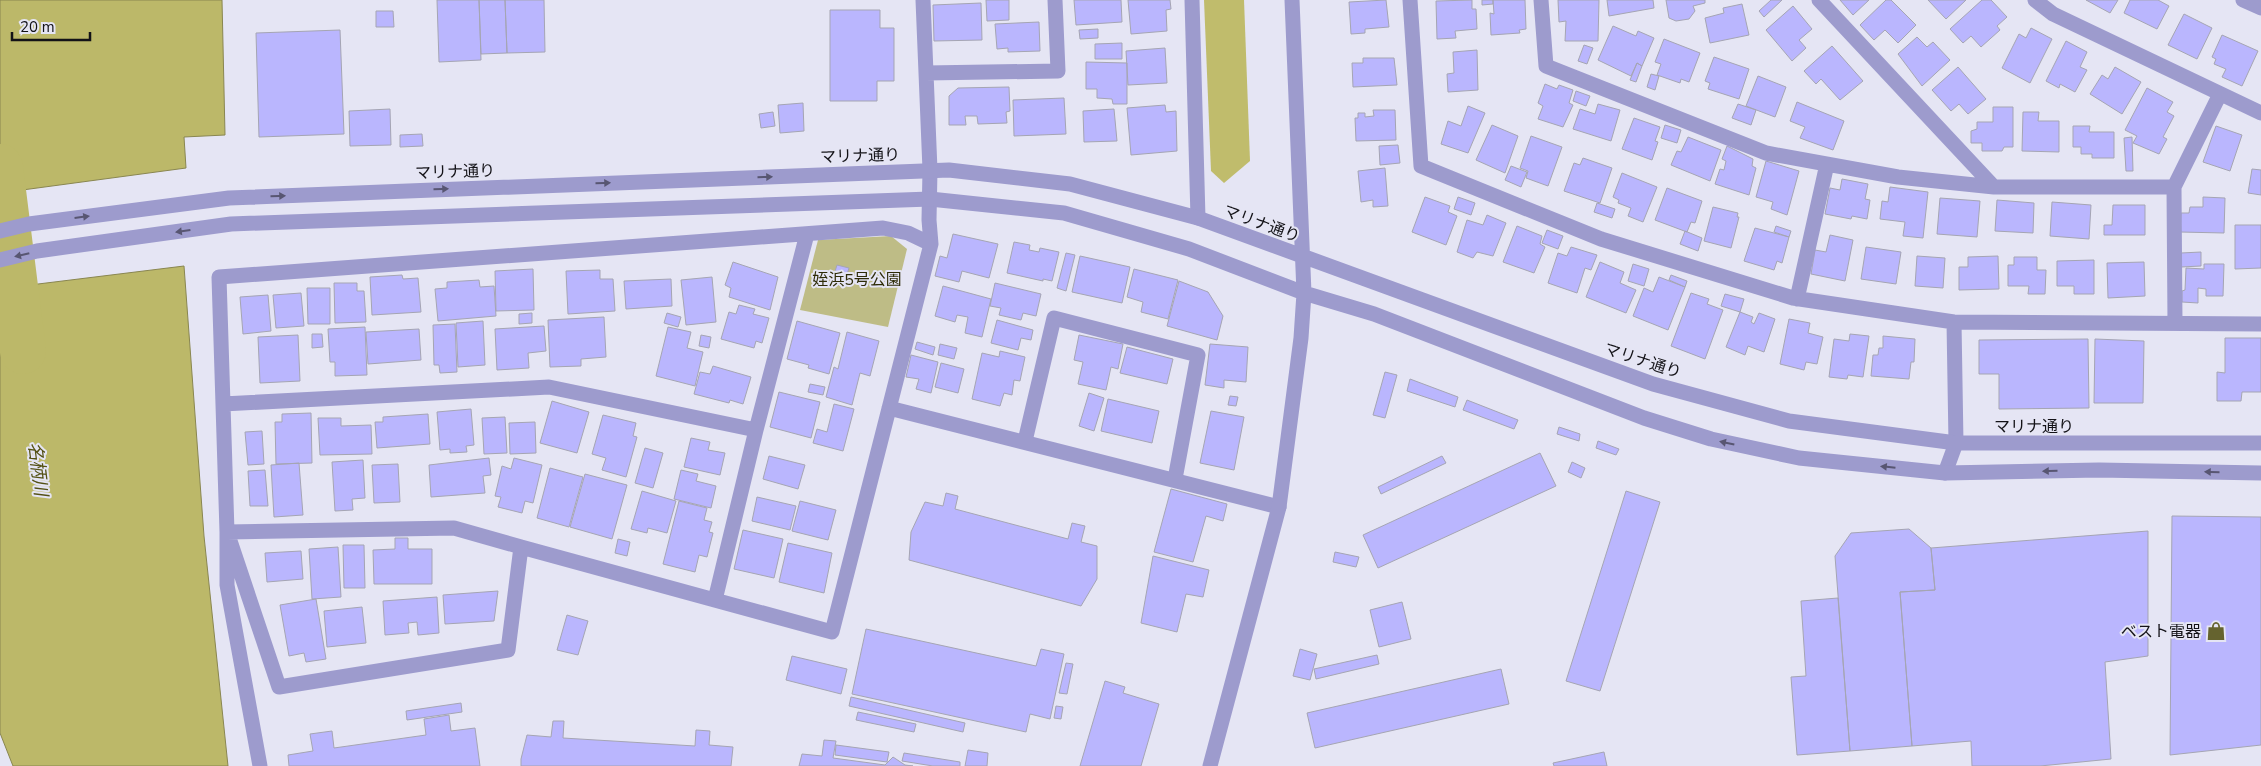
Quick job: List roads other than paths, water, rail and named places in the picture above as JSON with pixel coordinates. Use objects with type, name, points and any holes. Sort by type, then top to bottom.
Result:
[{"type":"street","points":[[227,532],[454,528],[832,632],[931,244],[923,0]]},
{"type":"street","points":[[926,73],[1058,71],[1055,0]]},
{"type":"street","points":[[1192,0],[1198,218]]},
{"type":"street","points":[[1210,766],[1279,507],[1301,338],[1304,293],[1292,0]]},
{"type":"street","points":[[1410,0],[1421,166],[1600,239],[1797,299],[1954,322],[2261,324]]},
{"type":"street","points":[[1541,0],[1546,66],[1766,153],[1898,177],[1994,187],[2174,187]]},
{"type":"street","points":[[1819,0],[1994,187]]},
{"type":"street","points":[[2035,0],[2053,14],[2261,113]]},
{"type":"street","points":[[2242,0],[2261,8]]},
{"type":"street","points":[[2175,323],[2174,187],[2220,94]]},
{"type":"street","points":[[1797,299],[1827,164]]},
{"type":"street","name":"マリナ通り","points":[[0,231],[29,224],[230,198],[930,170],[1070,184],[1198,218],[1653,384],[1789,421],[1956,443],[2261,443]]},
{"type":"street","points":[[0,260],[37,251],[231,224],[930,199],[1064,213],[1189,250],[1304,293],[1374,314],[1644,418],[1711,439],[1799,458],[1945,473],[2099,470],[2261,473]]},
{"type":"street","points":[[260,766],[227,585],[219,277],[883,228],[908,233],[931,244]]},
{"type":"street","points":[[715,600],[756,430],[807,234]]},
{"type":"street","points":[[1025,442],[1054,318],[1198,355],[1175,479]]},
{"type":"street","points":[[1945,473],[1956,443],[1954,322]]},
{"type":"street","points":[[223,404],[549,387],[756,430]]},
{"type":"street","points":[[889,408],[1175,479],[1279,507]]},
{"type":"street","points":[[227,532],[280,687],[508,650],[522,547]]},
{"type":"water","points":[[0,0],[222,0],[225,135],[184,137],[186,168],[0,193]]},
{"type":"water","points":[[184,266],[204,536],[228,766],[13,766],[0,733],[0,292],[30,285]]},
{"type":"waterway","name":"名柄川","points":[[0,167],[23,351]]},
{"type":"place","name":"ベスト電器","points":[[2216,631]]},
{"type":"park label","name":"姪浜5号公園","points":[[857,279]]}]
